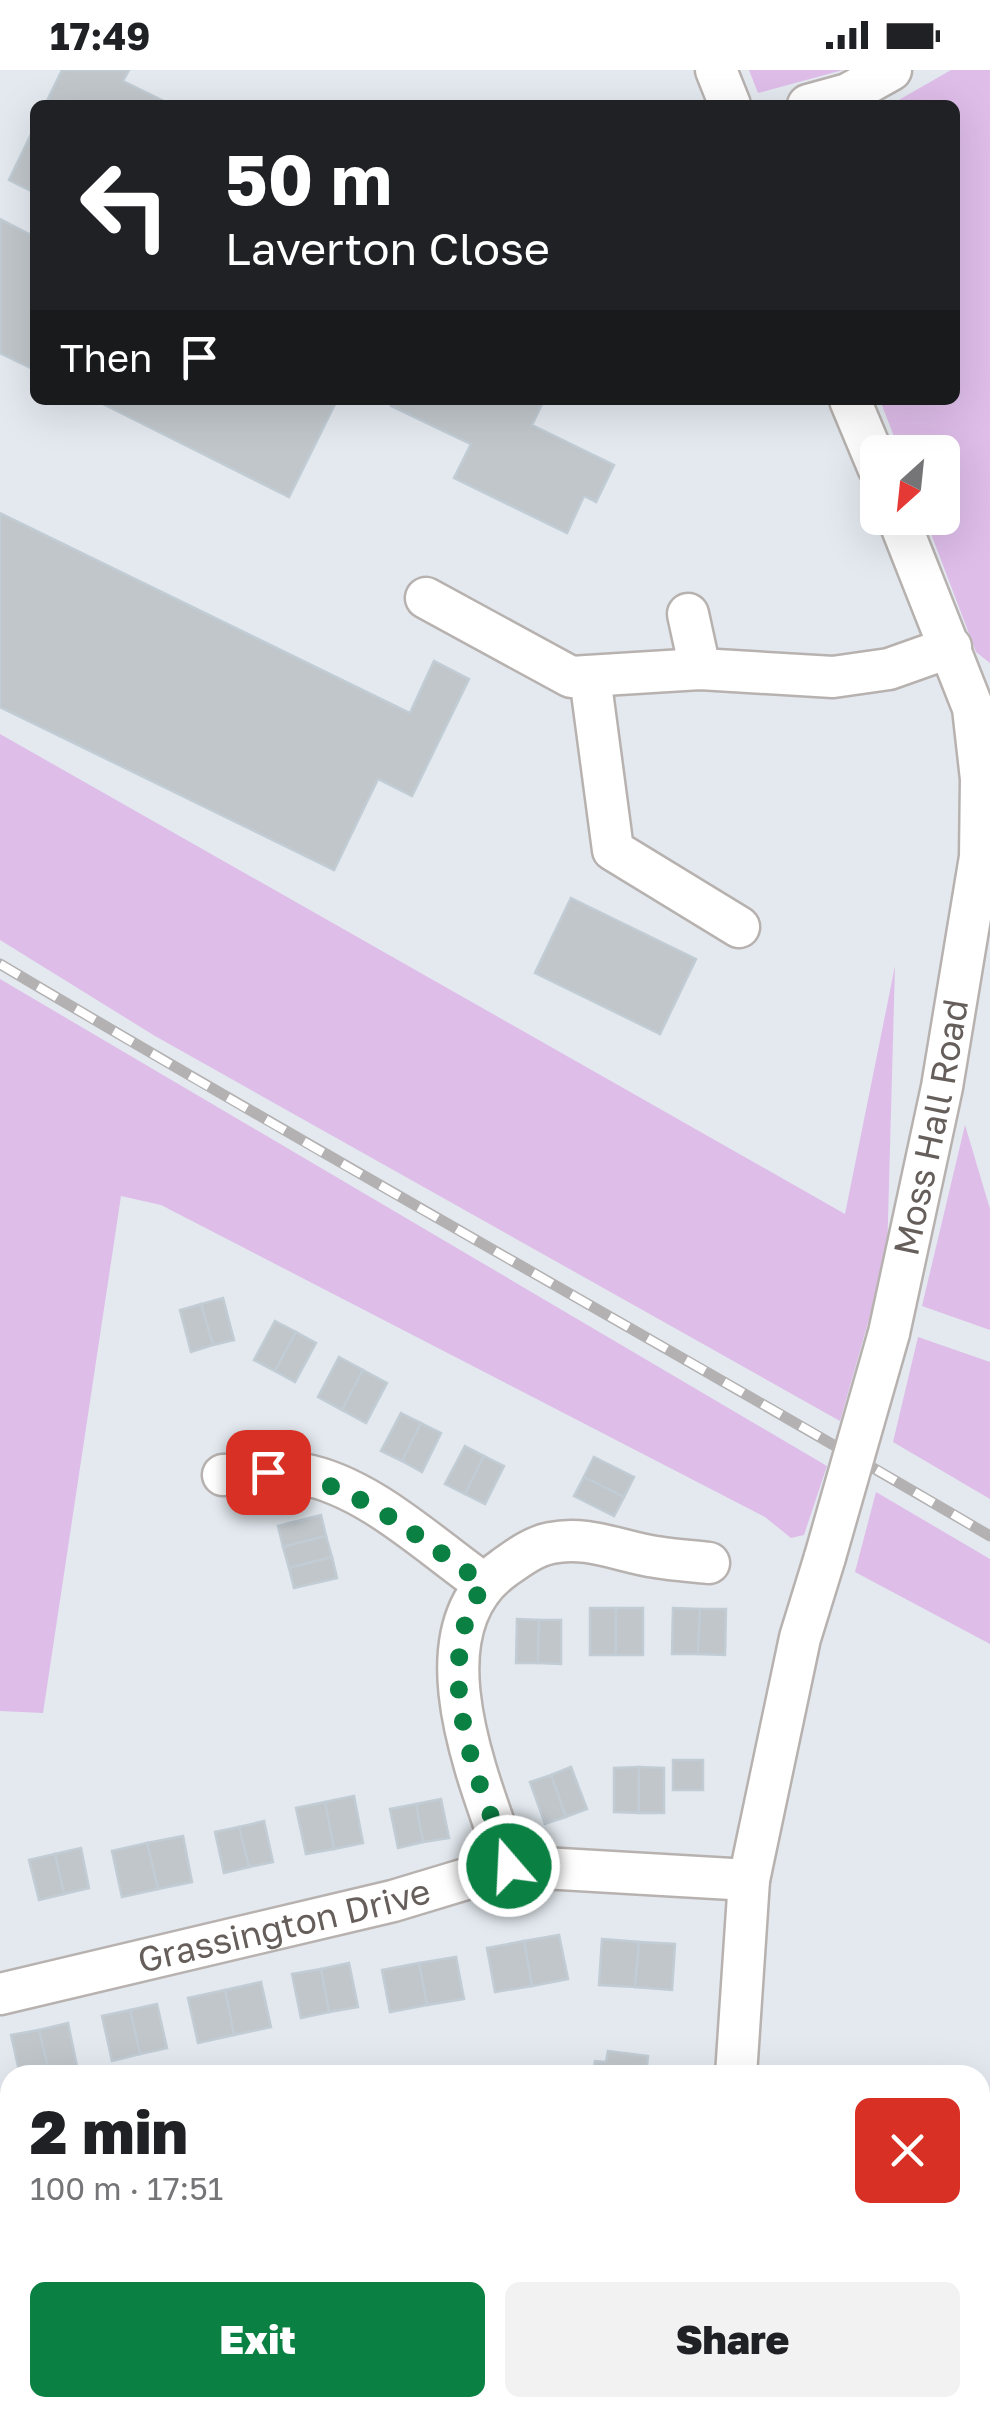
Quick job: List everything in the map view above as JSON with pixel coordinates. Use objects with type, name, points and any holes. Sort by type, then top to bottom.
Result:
[{"type":"street","points":[[716,70],[728,100]]},
{"type":"street","points":[[826,100],[848,94],[891,70]]},
{"type":"street","points":[[852,405],[865,435]]},
{"type":"street","name":"Moss Hall Road","points":[[737,2065],[749,1880],[800,1638],[889,1333],[942,1086],[980,857],[981,778],[973,708],[905,535]]},
{"type":"street","points":[[426,598],[570,677],[700,669],[833,676],[889,669],[951,647]]},
{"type":"street","points":[[688,614],[700,669]]},
{"type":"street","points":[[590,677],[588,770],[613,850],[738,927]]},
{"type":"street","points":[[223,1475],[302,1474],[332,1484],[483,1583]]},
{"type":"street","points":[[509,1866],[465,1738],[461,1704],[463,1631],[483,1583],[522,1555],[550,1543],[602,1544],[653,1557],[709,1563]]},
{"type":"street","name":"Grassington Drive","points":[[0,1994],[393,1901],[509,1866],[749,1880]]},
{"type":"shaded area","points":[[749,70],[843,70],[758,93]]},
{"type":"shaded area","points":[[951,70],[990,70],[990,663],[976,652],[931,535],[960,535],[960,435],[893,435],[882,405],[960,405],[960,100],[899,100]]},
{"type":"shaded area","points":[[0,734],[845,1214],[895,966],[887,1256],[840,1421],[155,1036],[0,940]]},
{"type":"shaded area","points":[[0,979],[827,1466],[804,1535],[791,1538],[765,1517],[161,1205],[121,1196],[43,1713],[0,1711]]},
{"type":"shaded area","points":[[965,1125],[990,1209],[990,1330],[922,1306]]},
{"type":"shaded area","points":[[918,1337],[990,1362],[990,1499],[893,1442]]},
{"type":"shaded area","points":[[876,1492],[990,1559],[990,1644],[855,1572]]},
{"type":"building","points":[[62,70],[129,70],[123,81],[162,100],[47,100]]},
{"type":"building","points":[[30,136],[30,190],[9,180]]},
{"type":"building","points":[[0,219],[30,234],[30,368],[0,353]]},
{"type":"building","points":[[105,405],[335,405],[289,497]]},
{"type":"building","points":[[542,405],[532,425],[614,465],[596,502],[584,496],[567,533],[454,478],[471,444],[391,406]]},
{"type":"building","points":[[0,513],[410,713],[434,661],[469,679],[412,796],[378,779],[334,870],[0,707]]},
{"type":"building","points":[[571,898],[696,959],[660,1034],[535,973]]},
{"type":"building","points":[[223,1298],[234,1340],[213,1345],[201,1304]]},
{"type":"building","points":[[201,1304],[213,1345],[191,1352],[180,1310]]},
{"type":"building","points":[[275,1321],[296,1332],[275,1371],[254,1360]]},
{"type":"building","points":[[296,1332],[316,1343],[295,1382],[275,1371]]},
{"type":"building","points":[[339,1357],[363,1370],[342,1410],[318,1397]]},
{"type":"building","points":[[363,1370],[387,1383],[366,1423],[342,1410]]},
{"type":"building","points":[[401,1413],[421,1423],[402,1461],[381,1451]]},
{"type":"building","points":[[421,1423],[441,1433],[422,1472],[402,1461]]},
{"type":"building","points":[[465,1446],[484,1456],[465,1494],[445,1484]]},
{"type":"building","points":[[484,1456],[504,1466],[485,1504],[465,1494]]},
{"type":"building","points":[[594,1457],[634,1477],[624,1497],[584,1477]]},
{"type":"building","points":[[584,1477],[624,1497],[614,1516],[574,1496]]},
{"type":"building","points":[[321,1515],[326,1536],[283,1547],[278,1526]]},
{"type":"building","points":[[326,1536],[332,1557],[289,1568],[283,1547]]},
{"type":"building","points":[[332,1557],[337,1578],[294,1588],[289,1568]]},
{"type":"building","points":[[590,1608],[616,1608],[616,1655],[590,1655]]},
{"type":"building","points":[[616,1608],[643,1608],[643,1655],[616,1655]]},
{"type":"building","points":[[673,1608],[700,1609],[698,1654],[672,1654]]},
{"type":"building","points":[[700,1609],[726,1609],[725,1655],[698,1654]]},
{"type":"building","points":[[517,1619],[539,1620],[538,1663],[516,1663]]},
{"type":"building","points":[[539,1620],[561,1620],[561,1664],[538,1663]]},
{"type":"building","points":[[673,1760],[703,1760],[703,1790],[673,1790]]},
{"type":"building","points":[[571,1767],[587,1809],[566,1817],[551,1775]]},
{"type":"building","points":[[639,1767],[639,1813],[614,1812],[614,1768]]},
{"type":"building","points":[[639,1767],[664,1768],[664,1813],[639,1813]]},
{"type":"building","points":[[551,1775],[566,1817],[545,1824],[530,1782]]},
{"type":"building","points":[[354,1796],[363,1843],[334,1849],[325,1802]]},
{"type":"building","points":[[441,1799],[449,1838],[423,1842],[416,1804]]},
{"type":"building","points":[[325,1802],[334,1849],[306,1854],[296,1808]]},
{"type":"building","points":[[416,1804],[423,1842],[398,1848],[390,1809]]},
{"type":"building","points":[[264,1821],[273,1862],[249,1867],[239,1827]]},
{"type":"building","points":[[239,1827],[249,1867],[224,1873],[215,1832]]},
{"type":"building","points":[[183,1836],[192,1882],[158,1889],[147,1843]]},
{"type":"building","points":[[147,1843],[158,1889],[122,1897],[112,1851]]},
{"type":"building","points":[[81,1848],[89,1888],[64,1894],[55,1854]]},
{"type":"building","points":[[55,1854],[64,1894],[39,1900],[29,1860]]},
{"type":"building","points":[[559,1935],[568,1979],[532,1986],[524,1941]]},
{"type":"building","points":[[602,1939],[639,1942],[635,1987],[599,1985]]},
{"type":"building","points":[[524,1941],[532,1986],[495,1992],[487,1948]]},
{"type":"building","points":[[639,1942],[675,1944],[672,1990],[635,1987]]},
{"type":"building","points":[[456,1957],[464,1999],[427,2005],[419,1963]]},
{"type":"building","points":[[349,1963],[358,2007],[329,2012],[321,1969]]},
{"type":"building","points":[[419,1963],[427,2005],[390,2012],[382,1970]]},
{"type":"building","points":[[321,1969],[329,2012],[301,2018],[292,1974]]},
{"type":"building","points":[[261,1982],[271,2027],[234,2035],[225,1990]]},
{"type":"building","points":[[225,1990],[234,2035],[198,2043],[188,1998]]},
{"type":"building","points":[[157,2004],[167,2048],[140,2054],[130,2010]]},
{"type":"building","points":[[130,2010],[140,2054],[112,2061],[102,2016]]},
{"type":"building","points":[[68,2023],[77,2065],[47,2065],[39,2030]]},
{"type":"building","points":[[39,2030],[47,2065],[18,2065],[11,2035]]},
{"type":"building","points":[[608,2051],[648,2056],[647,2065],[594,2065],[595,2061],[606,2062]]},
{"type":"railway","points":[[0,964],[990,1536]]},
{"type":"route","points":[[268,1472],[302,1474],[332,1484],[374,1507],[483,1583],[463,1631],[459,1664],[461,1704],[465,1738],[509,1866]]}]
